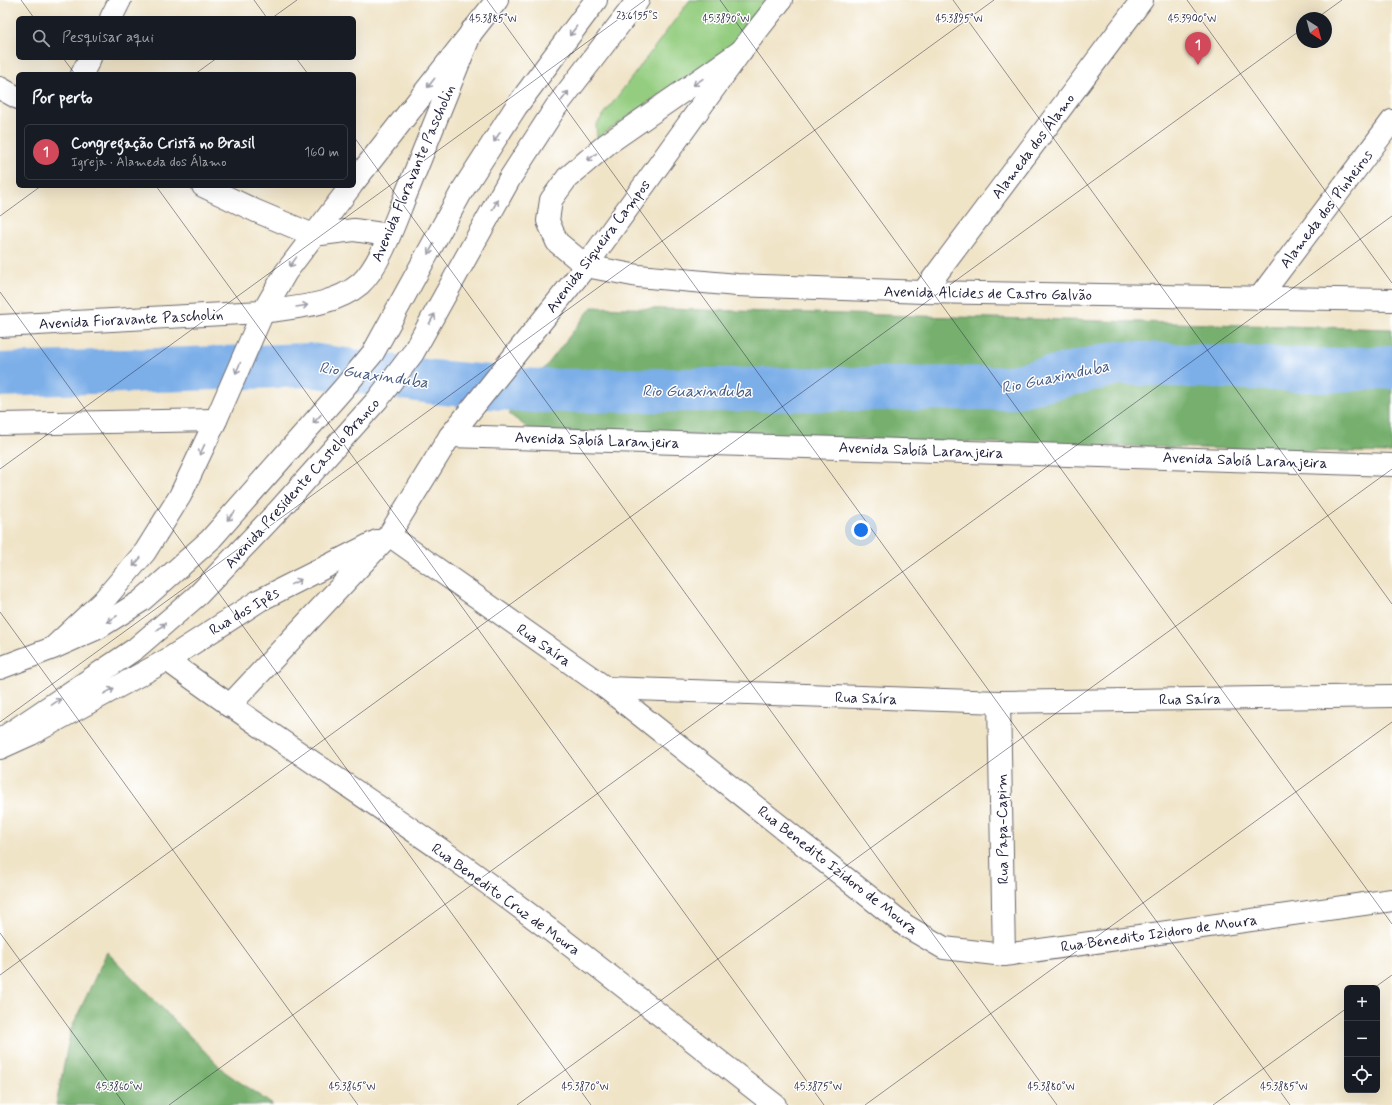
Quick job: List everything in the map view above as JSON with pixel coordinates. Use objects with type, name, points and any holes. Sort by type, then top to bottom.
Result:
[{"type":"street","points":[[112,16],[120,0]]},
{"type":"street","points":[[356,179],[497,0]]},
{"type":"street","name":"Avenida Presidente Castelo Branco","points":[[0,668],[53,648],[98,628],[140,600],[210,540],[374,353],[462,191],[516,107],[596,0]]},
{"type":"street","name":"Avenida Presidente Castelo Branco","points":[[0,740],[135,649],[198,595],[279,510],[378,399],[413,353],[510,178],[556,107],[638,0]]},
{"type":"street","points":[[586,266],[557,242],[548,222],[551,200],[567,178],[607,144],[741,51],[781,0]]},
{"type":"street","name":"Alameda dos Álamo","points":[[923,292],[1142,0]]},
{"type":"street","name":"Avenida Floravante Pascholin","points":[[263,312],[311,305],[339,298],[360,284],[374,269],[472,30]]},
{"type":"street","name":"Avenida Siqueira Campos","points":[[450,436],[586,266],[741,51]]},
{"type":"street","points":[[83,72],[89,60]]},
{"type":"street","points":[[0,88],[16,97]]},
{"type":"street","name":"Alameda dos Pinheiros","points":[[1260,298],[1392,121]]},
{"type":"street","points":[[208,188],[256,211],[313,235],[354,230],[389,235]]},
{"type":"street","points":[[53,648],[103,601],[145,552],[180,496],[263,312],[286,272],[349,188]]},
{"type":"street","name":"Avenida Alcides de Castro Galvão","points":[[586,266],[638,276],[737,285],[923,292],[1392,300]]},
{"type":"street","name":"Avenida Fioravante Pascholin","points":[[0,326],[263,312]]},
{"type":"street","points":[[0,424],[219,410]]},
{"type":"street","points":[[229,706],[389,536],[450,436]]},
{"type":"street","name":"Avenida Sabiá Laranjeira","points":[[450,436],[1392,465]]},
{"type":"street","name":"Rua dos Ipês","points":[[0,748],[31,734],[167,660],[260,600],[389,536]]},
{"type":"street","name":"Rua Saíra","points":[[389,536],[606,688],[999,702],[1392,696]]},
{"type":"street","name":"Rua Benedito Cruz de Moura","points":[[167,660],[229,706],[448,855],[582,954],[775,1105]]},
{"type":"street","name":"Rua Benedito Izidoro de Moura","points":[[606,688],[906,926],[944,948],[1004,955],[1392,900]]},
{"type":"street","name":"Rua Papa-Capim","points":[[999,702],[1004,955]]},
{"type":"green space","points":[[690,0],[769,0],[735,44],[597,138],[596,125]]},
{"type":"green space","points":[[592,307],[1392,329],[1392,453],[532,431],[509,414]]},
{"type":"green space","points":[[107,952],[225,1072],[273,1105],[56,1105],[71,1029]]},
{"type":"waterway","name":"Rio Guaxinduba","points":[[0,375],[310,365],[432,382],[536,391],[1007,388],[1119,363],[1322,371],[1392,367]]},
{"type":"place","name":"Congregação Cristã no Brasil","points":[[1198,65]]}]
